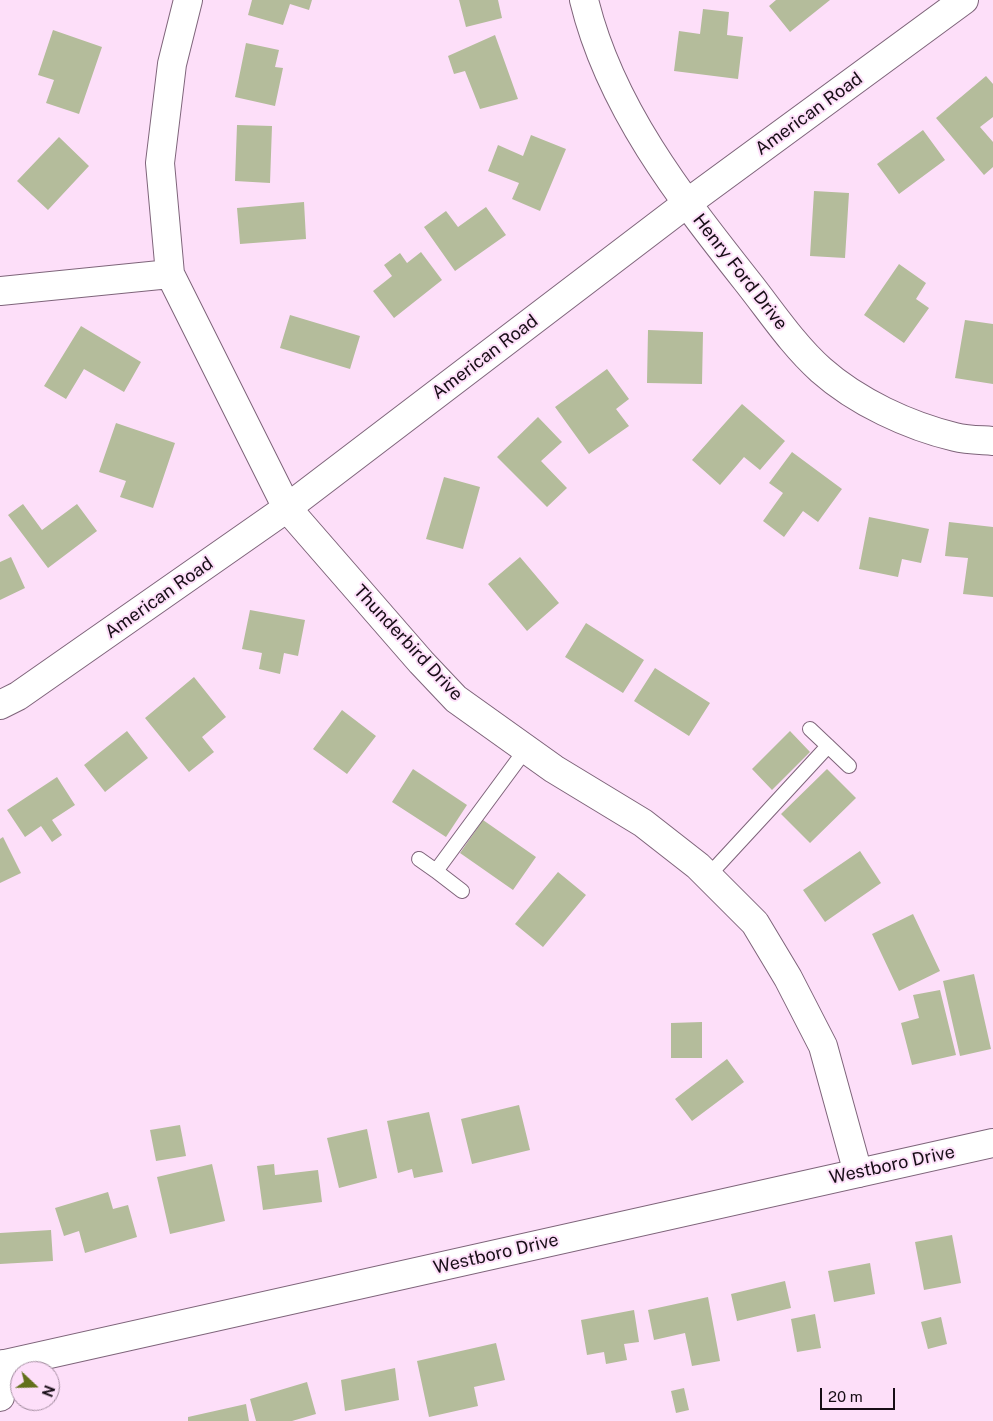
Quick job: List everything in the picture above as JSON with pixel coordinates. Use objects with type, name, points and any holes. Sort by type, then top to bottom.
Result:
[{"type":"street","name":"Thunderbird Drive","points":[[188,0],[172,64],[160,163],[170,274],[287,508],[421,662],[456,698],[554,769],[643,823],[698,866],[755,923],[793,986],[823,1046],[858,1173]]},
{"type":"street","name":"Henry Ford Drive","points":[[584,0],[590,23],[607,69],[638,130],[686,204],[791,338],[821,370],[863,400],[908,423],[957,438],[993,441]]},
{"type":"street","name":"American Road","points":[[0,706],[18,696],[287,508],[686,204],[964,0]]},
{"type":"street","points":[[0,291],[170,274]]},
{"type":"street","name":"Westboro Drive","points":[[2,1364],[993,1143]]},
{"type":"street","points":[[0,1396],[2,1364]]},
{"type":"lane","points":[[810,729],[849,766]]},
{"type":"lane","points":[[708,876],[828,746]]},
{"type":"lane","points":[[436,871],[526,749]]},
{"type":"lane","points":[[419,859],[462,891]]},
{"type":"building","points":[[252,0],[312,0],[309,10],[290,4],[283,25],[248,15]]},
{"type":"building","points":[[459,0],[498,0],[502,18],[466,27]]},
{"type":"building","points":[[776,0],[830,0],[790,32],[769,6]]},
{"type":"building","points":[[703,9],[729,12],[727,35],[743,37],[738,79],[674,71],[679,31],[700,34]]},
{"type":"building","points":[[53,30],[102,47],[79,114],[46,103],[54,80],[38,75]]},
{"type":"building","points":[[495,35],[518,99],[480,109],[465,71],[454,74],[448,56]]},
{"type":"building","points":[[246,43],[279,50],[275,67],[283,68],[275,106],[235,97]]},
{"type":"building","points":[[986,76],[993,84],[993,117],[980,127],[993,142],[993,167],[984,175],[936,118]]},
{"type":"building","points":[[237,125],[272,126],[270,183],[235,181]]},
{"type":"building","points":[[923,130],[945,160],[899,194],[877,164]]},
{"type":"building","points":[[531,135],[566,149],[540,211],[512,199],[519,183],[488,171],[498,145],[523,156]]},
{"type":"building","points":[[59,137],[89,166],[48,210],[17,181]]},
{"type":"building","points":[[814,191],[849,193],[845,258],[810,256]]},
{"type":"building","points":[[304,202],[306,239],[240,244],[237,208]]},
{"type":"building","points":[[486,207],[506,235],[455,271],[424,227],[446,211],[458,227]]},
{"type":"building","points":[[421,252],[442,280],[394,318],[373,291],[392,276],[384,265],[400,253],[407,263]]},
{"type":"building","points":[[899,264],[926,283],[916,299],[929,308],[904,343],[864,315]]},
{"type":"building","points":[[290,315],[360,336],[350,369],[280,348]]},
{"type":"building","points":[[965,320],[993,324],[993,384],[955,378]]},
{"type":"building","points":[[81,326],[141,362],[124,392],[84,369],[66,399],[44,386]]},
{"type":"building","points":[[648,330],[703,332],[702,384],[647,383]]},
{"type":"building","points":[[607,369],[629,399],[616,409],[629,426],[589,454],[555,407]]},
{"type":"building","points":[[742,404],[785,441],[760,470],[744,457],[720,485],[692,460]]},
{"type":"building","points":[[538,417],[562,442],[541,461],[567,488],[547,507],[497,457]]},
{"type":"building","points":[[116,423],[175,443],[153,508],[120,497],[126,481],[99,472]]},
{"type":"building","points":[[792,452],[842,489],[818,522],[803,511],[784,537],[763,521],[783,493],[769,483]]},
{"type":"building","points":[[444,477],[480,487],[463,549],[426,539]]},
{"type":"building","points":[[23,504],[42,530],[77,504],[97,531],[48,568],[8,515]]},
{"type":"building","points":[[869,517],[929,529],[921,563],[902,559],[898,577],[859,569]]},
{"type":"building","points":[[949,522],[993,527],[993,597],[963,594],[968,558],[945,556]]},
{"type":"building","points":[[11,557],[25,588],[0,600],[0,562]]},
{"type":"building","points":[[520,557],[559,603],[527,631],[488,584]]},
{"type":"building","points":[[250,610],[305,620],[298,656],[284,653],[280,674],[259,669],[262,653],[242,649]]},
{"type":"building","points":[[586,623],[644,660],[623,693],[565,657]]},
{"type":"building","points":[[655,668],[710,703],[689,736],[634,701]]},
{"type":"building","points":[[194,677],[226,717],[202,737],[214,752],[189,772],[145,718]]},
{"type":"building","points":[[342,710],[376,736],[347,774],[313,749]]},
{"type":"building","points":[[127,731],[148,758],[105,792],[84,765]]},
{"type":"building","points":[[790,731],[810,752],[772,790],[752,769]]},
{"type":"building","points":[[413,769],[467,805],[446,837],[392,802]]},
{"type":"building","points":[[827,769],[856,798],[810,843],[781,814]]},
{"type":"building","points":[[57,777],[75,805],[52,820],[62,835],[52,842],[41,826],[25,837],[7,810]]},
{"type":"building","points":[[483,820],[536,857],[513,890],[460,853]]},
{"type":"building","points":[[3,837],[21,873],[0,883],[0,839]]},
{"type":"building","points":[[860,851],[881,883],[825,922],[803,890]]},
{"type":"building","points":[[558,872],[586,895],[543,947],[515,924]]},
{"type":"building","points":[[913,914],[940,971],[899,991],[872,934]]},
{"type":"building","points":[[974,974],[991,1049],[960,1056],[943,981]]},
{"type":"building","points":[[940,990],[956,1055],[912,1065],[901,1023],[919,1018],[913,995]]},
{"type":"building","points":[[702,1022],[702,1058],[671,1058],[671,1023]]},
{"type":"building","points":[[727,1059],[744,1082],[692,1121],[675,1099]]},
{"type":"building","points":[[519,1105],[530,1150],[472,1164],[461,1119]]},
{"type":"building","points":[[429,1112],[443,1172],[414,1178],[412,1169],[398,1173],[387,1121]]},
{"type":"building","points":[[180,1125],[186,1156],[156,1161],[150,1130]]},
{"type":"building","points":[[367,1129],[377,1178],[339,1188],[327,1138]]},
{"type":"building","points":[[212,1164],[225,1221],[170,1234],[157,1177]]},
{"type":"building","points":[[274,1164],[275,1175],[318,1170],[322,1202],[263,1210],[257,1166]]},
{"type":"building","points":[[108,1192],[113,1209],[128,1205],[137,1237],[85,1253],[79,1231],[64,1236],[55,1208]]},
{"type":"building","points":[[51,1230],[53,1261],[0,1264],[0,1233]]},
{"type":"building","points":[[952,1235],[961,1283],[924,1290],[915,1242]]},
{"type":"building","points":[[870,1263],[875,1294],[834,1302],[828,1271]]},
{"type":"building","points":[[785,1281],[791,1308],[737,1321],[731,1294]]},
{"type":"building","points":[[708,1297],[720,1361],[692,1366],[685,1333],[654,1340],[648,1310]]},
{"type":"building","points":[[634,1310],[639,1342],[624,1344],[627,1360],[606,1364],[604,1352],[587,1355],[581,1320]]},
{"type":"building","points":[[815,1314],[821,1348],[797,1352],[791,1319]]},
{"type":"building","points":[[941,1317],[947,1344],[928,1349],[921,1322]]},
{"type":"building","points":[[496,1343],[505,1380],[474,1387],[478,1406],[429,1417],[417,1361]]},
{"type":"building","points":[[395,1368],[399,1400],[345,1411],[341,1380]]},
{"type":"building","points":[[307,1382],[316,1414],[292,1421],[256,1421],[250,1399]]},
{"type":"building","points":[[684,1388],[689,1410],[676,1413],[671,1391]]},
{"type":"building","points":[[246,1404],[249,1421],[188,1421],[188,1417]]}]
